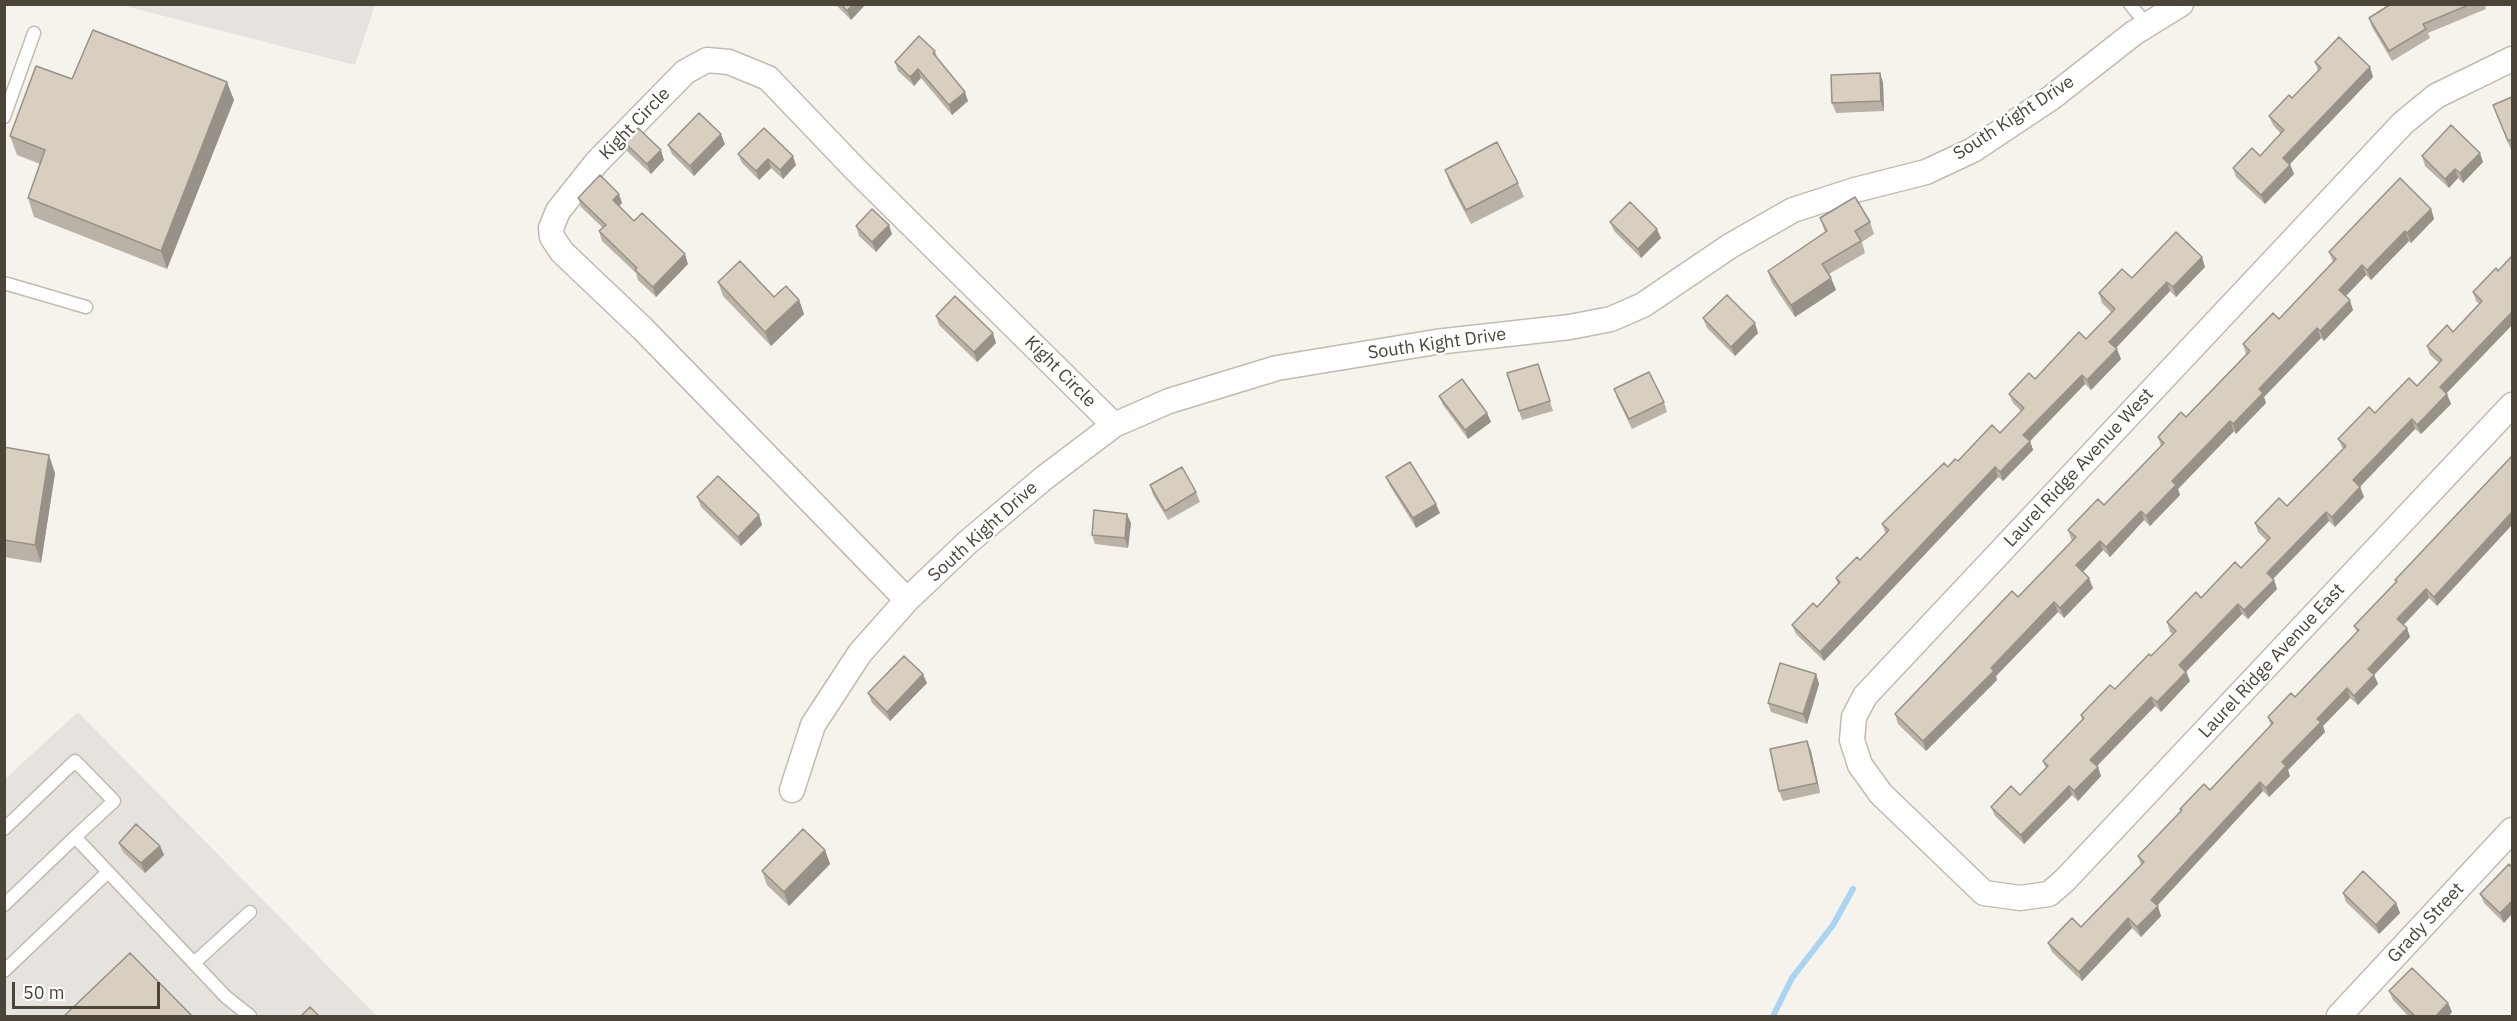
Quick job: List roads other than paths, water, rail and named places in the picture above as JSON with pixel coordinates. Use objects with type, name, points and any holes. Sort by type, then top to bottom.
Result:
[{"type":"street","name":"South Kight Drive","points":[[792,790],[813,725],[860,653],[907,600],[976,534],[1114,425],[1169,400],[1277,368],[1436,342],[1570,327],[1611,319],[1643,305],[1730,246],[1793,210],[1855,190],[1926,172],[1973,150],[2051,98],[2134,33],[2181,4]]},
{"type":"street","name":"Laurel Ridge Avenue West","points":[[2020,898],[1984,892],[1881,794],[1860,765],[1852,740],[1854,717],[1865,696],[2403,123],[2436,96],[2512,59]]},
{"type":"street","name":"Kight Circle","points":[[907,600],[643,329],[562,252],[552,237],[551,228],[558,211],[597,162],[685,72],[707,60],[729,62],[768,78],[857,171],[1114,425]]},
{"type":"street","name":"Laurel Ridge Avenue East","points":[[2020,898],[2049,894],[2065,880],[2512,405]]},
{"type":"street","name":"Grady Street","points":[[2339,1017],[2512,830]]},
{"type":"lane","points":[[2130,4],[2148,25]]},
{"type":"lane","points":[[4,117],[34,33]]},
{"type":"lane","points":[[4,283],[86,307]]},
{"type":"lane","points":[[4,829],[75,761],[114,801],[4,905]]},
{"type":"lane","points":[[75,837],[226,997],[250,1017]]},
{"type":"lane","points":[[4,971],[108,872]]},
{"type":"lane","points":[[194,963],[250,912]]},
{"type":"waterway","points":[[1773,1016],[1792,978],[1833,925],[1853,889]]}]
